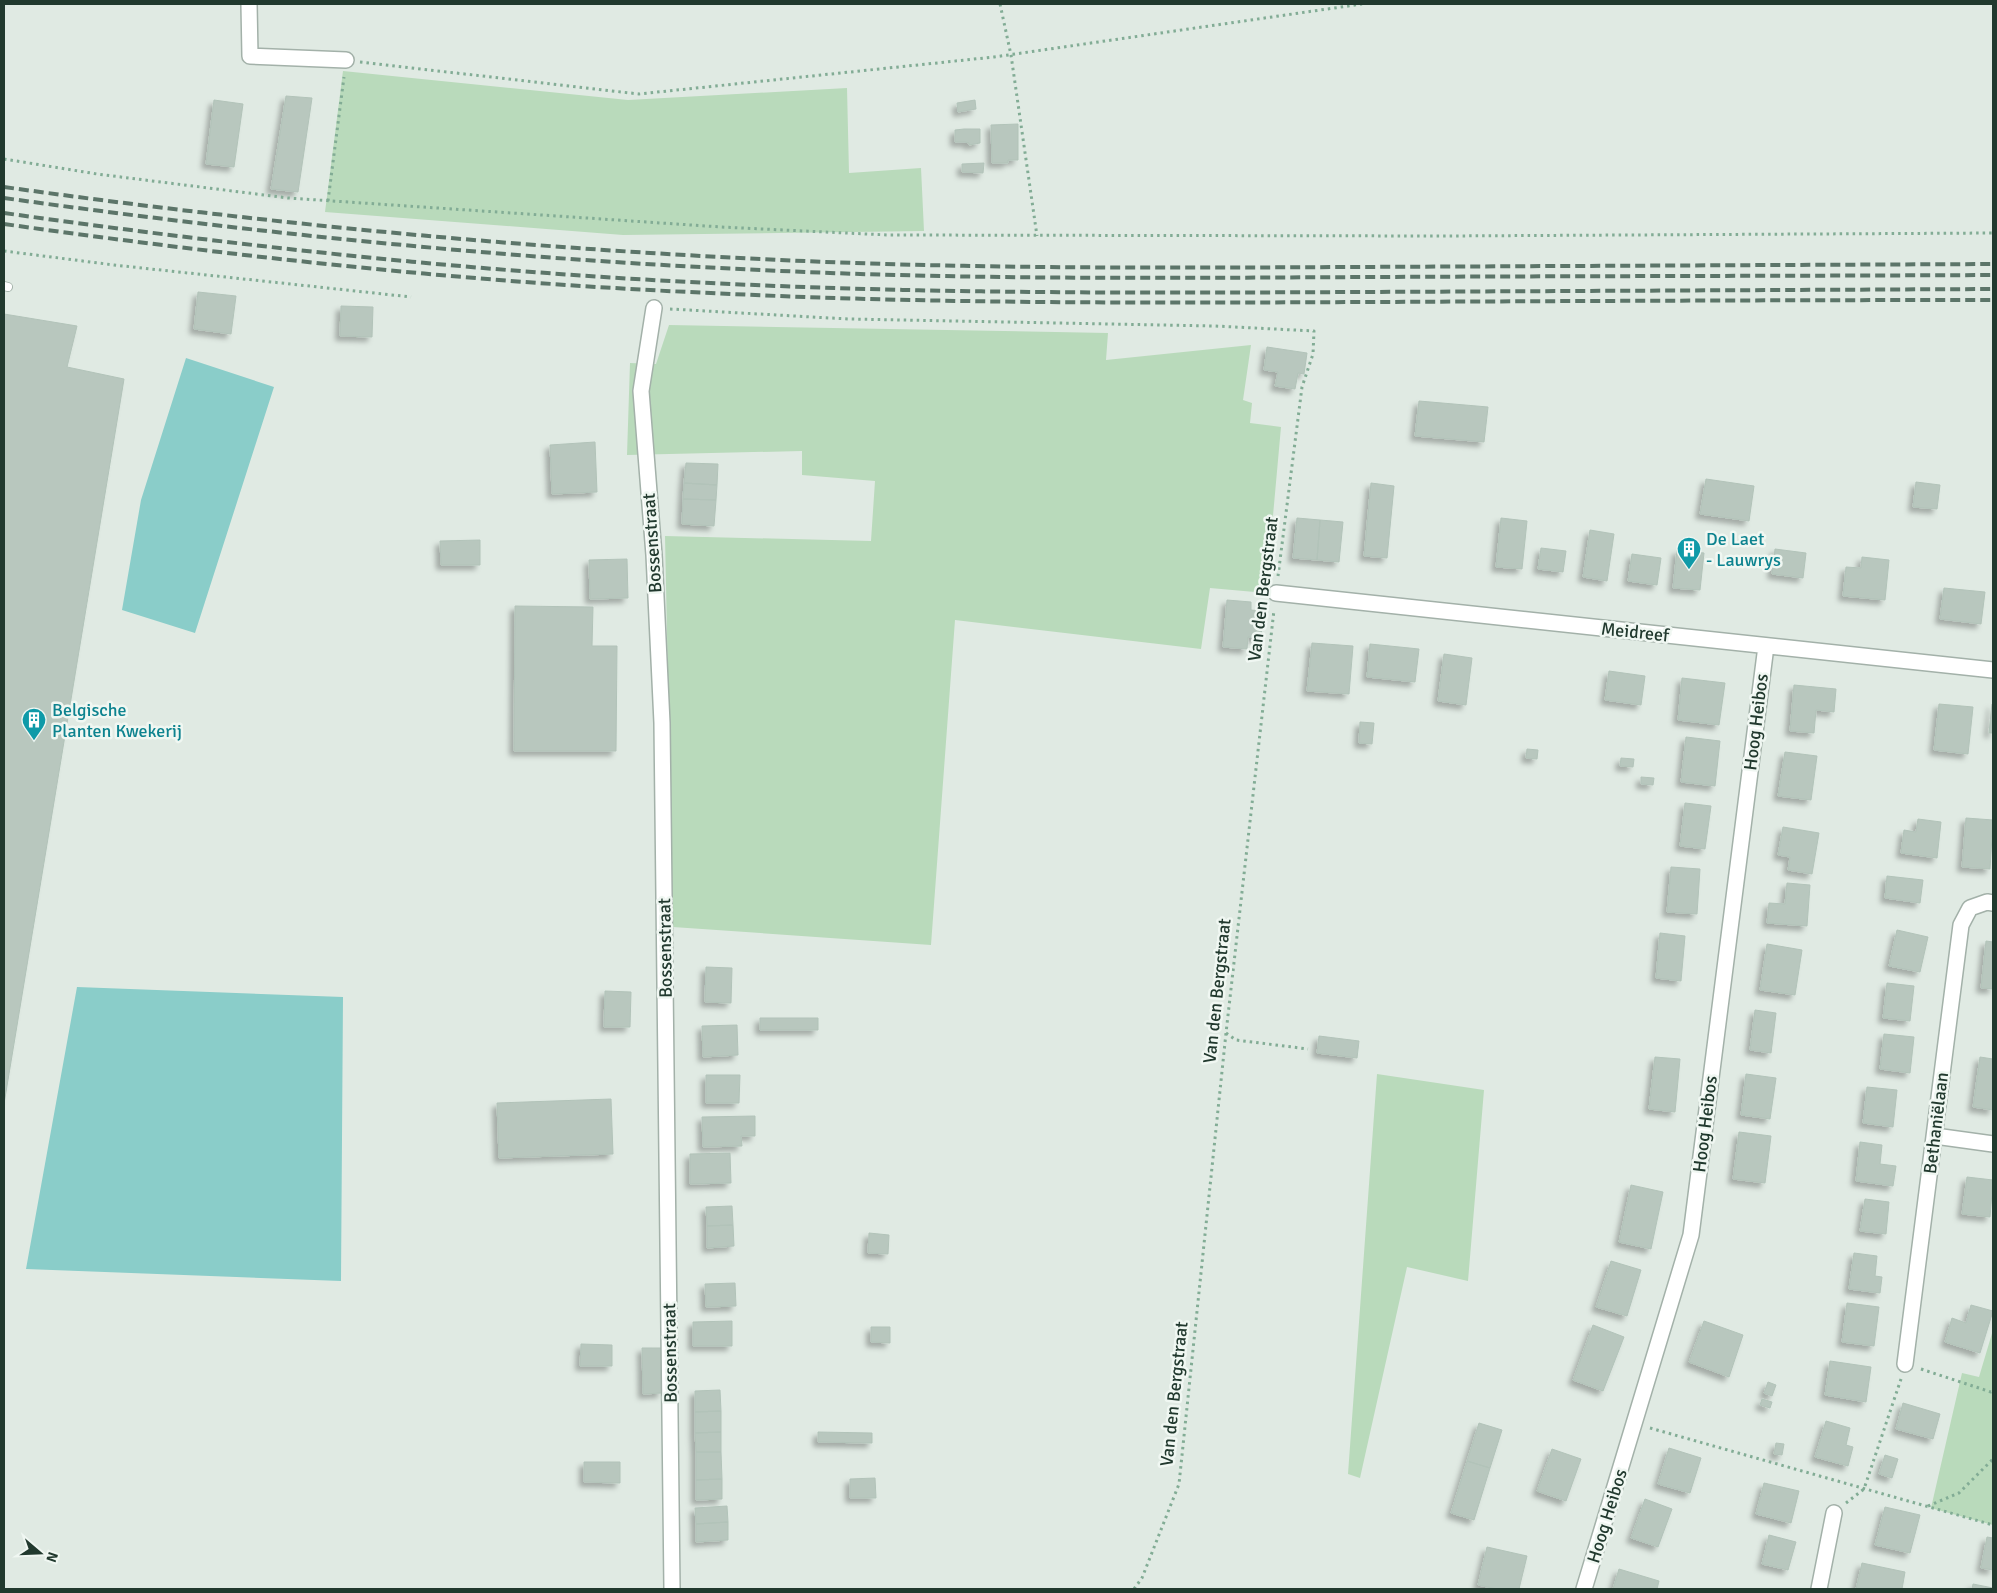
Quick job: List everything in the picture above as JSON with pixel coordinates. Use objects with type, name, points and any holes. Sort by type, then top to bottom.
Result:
[{"type":"street","points":[[250,4],[250,56],[346,60]]},
{"type":"street","name":"Bossenstraat","points":[[654,308],[641,391],[654,555],[662,723],[672,1589]]},
{"type":"street","name":"Meidreef","points":[[1276,593],[1993,670]]},
{"type":"street","name":"Hoog Heibos","points":[[1584,1589],[1691,1235],[1766,646]]},
{"type":"street","name":"Bethaniëlaan","points":[[1905,1364],[1962,925],[1970,908],[1987,902],[1993,903]]},
{"type":"street","points":[[1935,1136],[1993,1144]]},
{"type":"street","points":[[1818,1589],[1834,1513]]},
{"type":"path","points":[[1000,4],[1011,55],[1037,236]]},
{"type":"path","points":[[328,201],[346,60],[639,94],[1011,55],[1362,4]]},
{"type":"path","points":[[4,159],[107,176],[288,198],[888,235],[1993,234]]},
{"type":"path","points":[[4,251],[411,297]]},
{"type":"path","name":"Van den Bergstraat","points":[[654,308],[848,319],[1215,326],[1314,331],[1313,354],[1302,388],[1276,593],[1226,1033],[1179,1484],[1142,1578],[1134,1589]]},
{"type":"path","points":[[1226,1033],[1236,1040],[1308,1049]]},
{"type":"path","points":[[1834,1513],[1864,1489],[1905,1364],[1991,1392],[1993,1391]]},
{"type":"path","points":[[1635,1424],[1993,1525]]},
{"type":"path","points":[[1927,1507],[1959,1493],[1993,1459]]},
{"type":"green space","points":[[343,71],[628,100],[847,88],[849,173],[921,168],[924,231],[623,235],[325,212]]},
{"type":"green space","points":[[669,325],[1108,333],[1106,360],[1251,345],[1243,400],[1252,403],[1250,423],[1281,427],[1266,593],[1210,588],[1201,649],[955,620],[931,945],[673,927],[665,536],[871,541],[875,481],[802,475],[802,451],[627,455],[630,363],[656,364]]},
{"type":"green space","points":[[1377,1074],[1484,1090],[1468,1281],[1407,1267],[1360,1478],[1348,1474]]},
{"type":"green space","points":[[1993,1330],[1993,1525],[1931,1508],[1962,1373],[1979,1377]]},
{"type":"water","points":[[186,358],[274,387],[195,633],[122,610],[141,500]]},
{"type":"water","points":[[77,987],[343,997],[341,1281],[26,1269]]},
{"type":"building","points":[[286,96],[312,98],[298,192],[271,189]]},
{"type":"building","points":[[214,100],[243,104],[234,167],[206,164]]},
{"type":"building","points":[[975,100],[976,109],[958,112],[957,103]]},
{"type":"building","points":[[1018,124],[1018,160],[1008,160],[1008,163],[992,163],[991,125]]},
{"type":"building","points":[[980,129],[980,143],[969,145],[969,143],[965,142],[955,142],[955,130]]},
{"type":"building","points":[[984,163],[983,173],[962,172],[962,164]]},
{"type":"building","points":[[198,292],[236,296],[231,334],[194,329]]},
{"type":"building","points":[[341,306],[373,307],[372,337],[340,336]]},
{"type":"building","name":"Belgische Planten Kwekerij","points":[[4,314],[77,326],[67,367],[124,379],[4,1104]]},
{"type":"building","points":[[1267,347],[1307,353],[1304,374],[1298,373],[1295,389],[1275,386],[1278,372],[1264,370]]},
{"type":"building","points":[[1419,401],[1488,407],[1484,442],[1415,436]]},
{"type":"building","points":[[595,442],[597,492],[552,494],[550,445]]},
{"type":"building","points":[[686,463],[718,464],[717,485],[684,483]]},
{"type":"building","points":[[1706,479],[1754,486],[1749,521],[1700,514]]},
{"type":"building","points":[[1916,482],[1940,485],[1937,509],[1913,507]]},
{"type":"building","points":[[684,483],[717,485],[716,500],[683,499]]},
{"type":"building","points":[[1371,483],[1394,486],[1387,558],[1364,556]]},
{"type":"building","points":[[683,499],[716,500],[714,526],[682,524]]},
{"type":"building","points":[[1297,518],[1320,520],[1317,560],[1293,558]]},
{"type":"building","points":[[1501,518],[1527,521],[1522,569],[1496,567]]},
{"type":"building","points":[[1320,520],[1343,522],[1339,562],[1317,560]]},
{"type":"building","points":[[1590,530],[1614,534],[1607,581],[1583,577]]},
{"type":"building","points":[[480,540],[480,565],[441,565],[440,541]]},
{"type":"building","points":[[1541,548],[1566,551],[1563,572],[1538,569]]},
{"type":"building","points":[[1775,549],[1806,553],[1803,578],[1772,574]]},
{"type":"building","name":"De Laet - Lauwrys","points":[[1677,550],[1704,553],[1700,590],[1673,588]]},
{"type":"building","points":[[1632,554],[1661,558],[1657,585],[1628,581]]},
{"type":"building","points":[[1862,557],[1889,560],[1885,600],[1843,596],[1846,567],[1861,568]]},
{"type":"building","points":[[627,559],[628,598],[590,599],[589,560]]},
{"type":"building","points":[[1944,588],[1985,592],[1981,624],[1940,619]]},
{"type":"building","points":[[1227,600],[1251,602],[1251,610],[1263,611],[1261,638],[1248,637],[1247,649],[1223,647]]},
{"type":"building","points":[[515,606],[593,607],[592,646],[617,646],[616,751],[514,751]]},
{"type":"building","points":[[1312,643],[1353,646],[1349,694],[1307,691]]},
{"type":"building","points":[[1370,644],[1419,649],[1415,682],[1367,677]]},
{"type":"building","points":[[1444,654],[1472,658],[1466,705],[1438,701]]},
{"type":"building","points":[[1609,671],[1645,676],[1641,705],[1605,700]]},
{"type":"building","points":[[1682,678],[1725,683],[1719,725],[1678,720]]},
{"type":"building","points":[[1794,685],[1836,689],[1834,712],[1816,710],[1814,733],[1790,731]]},
{"type":"building","points":[[1939,704],[1973,707],[1968,754],[1934,750]]},
{"type":"building","points":[[1992,704],[1993,733],[1989,733]]},
{"type":"building","points":[[1360,722],[1374,723],[1372,744],[1359,743]]},
{"type":"building","points":[[1686,737],[1720,741],[1715,786],[1681,782]]},
{"type":"building","points":[[1527,749],[1538,750],[1537,759],[1526,758]]},
{"type":"building","points":[[1785,752],[1817,756],[1811,800],[1778,796]]},
{"type":"building","points":[[1621,758],[1634,759],[1633,767],[1620,766]]},
{"type":"building","points":[[1641,777],[1654,778],[1653,785],[1641,784]]},
{"type":"building","points":[[1685,803],[1711,806],[1705,849],[1680,846]]},
{"type":"building","points":[[1966,818],[1993,820],[1990,869],[1962,867]]},
{"type":"building","points":[[1918,819],[1941,822],[1937,858],[1901,853],[1904,830],[1916,832]]},
{"type":"building","points":[[1783,827],[1819,833],[1812,874],[1788,870],[1790,857],[1778,855]]},
{"type":"building","points":[[1671,867],[1700,869],[1697,914],[1667,912]]},
{"type":"building","points":[[1887,876],[1923,880],[1920,903],[1885,898]]},
{"type":"building","points":[[1787,883],[1810,885],[1807,926],[1767,923],[1769,903],[1785,904]]},
{"type":"building","points":[[1897,930],[1928,937],[1920,972],[1889,966]]},
{"type":"building","points":[[1660,933],[1685,936],[1681,981],[1656,978]]},
{"type":"building","points":[[1986,941],[1993,942],[1993,989],[1981,988]]},
{"type":"building","points":[[1767,944],[1802,950],[1795,995],[1760,990]]},
{"type":"building","points":[[706,967],[732,968],[731,1003],[705,1002]]},
{"type":"building","points":[[1887,983],[1914,986],[1910,1021],[1883,1018]]},
{"type":"building","points":[[605,991],[631,992],[630,1027],[604,1027]]},
{"type":"building","points":[[1755,1010],[1776,1013],[1771,1053],[1750,1050]]},
{"type":"building","points":[[760,1018],[818,1018],[818,1030],[760,1030]]},
{"type":"building","points":[[737,1025],[738,1055],[703,1057],[702,1026]]},
{"type":"building","points":[[1884,1034],[1914,1037],[1910,1073],[1880,1069]]},
{"type":"building","points":[[1319,1036],[1359,1041],[1357,1058],[1317,1053]]},
{"type":"building","points":[[1655,1057],[1680,1059],[1675,1112],[1649,1109]]},
{"type":"building","points":[[1980,1057],[1993,1059],[1993,1110],[1973,1107]]},
{"type":"building","points":[[1746,1074],[1776,1078],[1770,1119],[1741,1115]]},
{"type":"building","points":[[706,1075],[740,1075],[739,1103],[706,1103]]},
{"type":"building","points":[[1867,1087],[1897,1090],[1893,1127],[1863,1123]]},
{"type":"building","points":[[611,1099],[613,1154],[499,1158],[497,1103]]},
{"type":"building","points":[[755,1116],[755,1136],[741,1136],[742,1146],[703,1147],[702,1117]]},
{"type":"building","points":[[1739,1132],[1771,1136],[1765,1183],[1733,1179]]},
{"type":"building","points":[[1860,1142],[1882,1145],[1880,1164],[1896,1166],[1893,1186],[1856,1181]]},
{"type":"building","points":[[730,1153],[731,1183],[690,1184],[690,1154]]},
{"type":"building","points":[[1967,1177],[1993,1180],[1990,1217],[1962,1214]]},
{"type":"building","points":[[1631,1185],[1663,1192],[1651,1249],[1619,1242]]},
{"type":"building","points":[[1865,1199],[1889,1202],[1886,1234],[1860,1231]]},
{"type":"building","points":[[732,1206],[733,1225],[707,1226],[706,1207]]},
{"type":"building","points":[[733,1225],[734,1246],[707,1248],[707,1226]]},
{"type":"building","points":[[869,1233],[889,1235],[888,1254],[868,1253]]},
{"type":"building","points":[[1854,1253],[1877,1256],[1875,1276],[1882,1277],[1880,1293],[1849,1289]]},
{"type":"building","points":[[1611,1261],[1641,1270],[1627,1316],[1596,1307]]},
{"type":"building","points":[[735,1283],[736,1306],[706,1307],[705,1284]]},
{"type":"building","points":[[1847,1303],[1879,1307],[1874,1346],[1842,1342]]},
{"type":"building","points":[[1971,1305],[1993,1311],[1980,1353],[1945,1342],[1952,1318],[1966,1323]]},
{"type":"building","points":[[732,1321],[732,1346],[693,1346],[693,1322]]},
{"type":"building","points":[[1704,1321],[1743,1335],[1729,1377],[1689,1362]]},
{"type":"building","points":[[1593,1325],[1624,1337],[1603,1391],[1573,1380]]},
{"type":"building","points":[[871,1327],[890,1327],[890,1343],[871,1342]]},
{"type":"building","points":[[581,1344],[612,1345],[612,1366],[580,1366]]},
{"type":"building","points":[[642,1348],[661,1348],[662,1393],[643,1394]]},
{"type":"building","points":[[1830,1361],[1871,1367],[1866,1402],[1825,1395]]},
{"type":"building","points":[[1768,1382],[1776,1385],[1772,1396],[1764,1393]]},
{"type":"building","points":[[720,1390],[721,1411],[695,1412],[695,1391]]},
{"type":"building","points":[[1762,1399],[1772,1402],[1770,1408],[1760,1405]]},
{"type":"building","points":[[1903,1403],[1940,1414],[1933,1439],[1896,1429]]},
{"type":"building","points":[[721,1411],[721,1432],[695,1433],[695,1412]]},
{"type":"building","points":[[1826,1421],[1850,1428],[1846,1445],[1853,1447],[1848,1466],[1815,1457]]},
{"type":"building","points":[[1479,1423],[1502,1430],[1490,1468],[1467,1461]]},
{"type":"building","points":[[721,1432],[721,1452],[696,1452],[695,1433]]},
{"type":"building","points":[[818,1432],[872,1433],[872,1443],[818,1442]]},
{"type":"building","points":[[1776,1443],[1784,1444],[1782,1455],[1774,1454]]},
{"type":"building","points":[[1669,1448],[1701,1458],[1690,1493],[1658,1484]]},
{"type":"building","points":[[1552,1449],[1581,1459],[1566,1501],[1537,1491]]},
{"type":"building","points":[[696,1452],[721,1452],[722,1479],[696,1480]]},
{"type":"building","points":[[1885,1455],[1898,1459],[1892,1478],[1879,1474]]},
{"type":"building","points":[[1467,1461],[1490,1468],[1474,1520],[1451,1513]]},
{"type":"building","points":[[584,1462],[620,1462],[620,1483],[584,1482]]},
{"type":"building","points":[[875,1478],[876,1498],[850,1498],[850,1479]]},
{"type":"building","points":[[722,1479],[722,1499],[696,1500],[696,1480]]},
{"type":"building","points":[[1764,1483],[1799,1491],[1791,1523],[1756,1514]]},
{"type":"building","points":[[1645,1499],[1672,1509],[1658,1547],[1631,1538]]},
{"type":"building","points":[[727,1506],[728,1522],[696,1524],[695,1508]]},
{"type":"building","points":[[1885,1507],[1920,1515],[1910,1553],[1875,1545]]},
{"type":"building","points":[[728,1522],[728,1540],[696,1542],[696,1524]]},
{"type":"building","points":[[1769,1535],[1796,1542],[1788,1570],[1762,1564]]},
{"type":"building","points":[[1987,1537],[1993,1538],[1993,1570],[1981,1568]]},
{"type":"building","points":[[1487,1547],[1527,1556],[1519,1589],[1497,1589],[1478,1585]]},
{"type":"building","points":[[1862,1563],[1905,1572],[1902,1589],[1856,1589]]},
{"type":"building","points":[[1619,1569],[1659,1581],[1657,1589],[1613,1589]]},
{"type":"building","points":[[1973,1584],[1993,1588],[1993,1589],[1972,1589]]},
{"type":"railway","points":[[4,187],[98,200],[381,232],[666,254],[909,265],[1130,268],[1993,264]]},
{"type":"railway","points":[[4,198],[287,233],[476,252],[666,265],[837,273],[1143,278],[1993,275]]},
{"type":"railway","points":[[4,213],[268,247],[445,265],[622,278],[792,287],[1118,292],[1993,289]]},
{"type":"railway","points":[[4,224],[268,258],[357,267],[534,283],[794,297],[1124,302],[1993,300]]},
{"type":"place","name":"De Laet - Lauwrys","points":[[1689,570]]},
{"type":"place","name":"Belgische Planten Kwekerij","points":[[34,741]]}]
